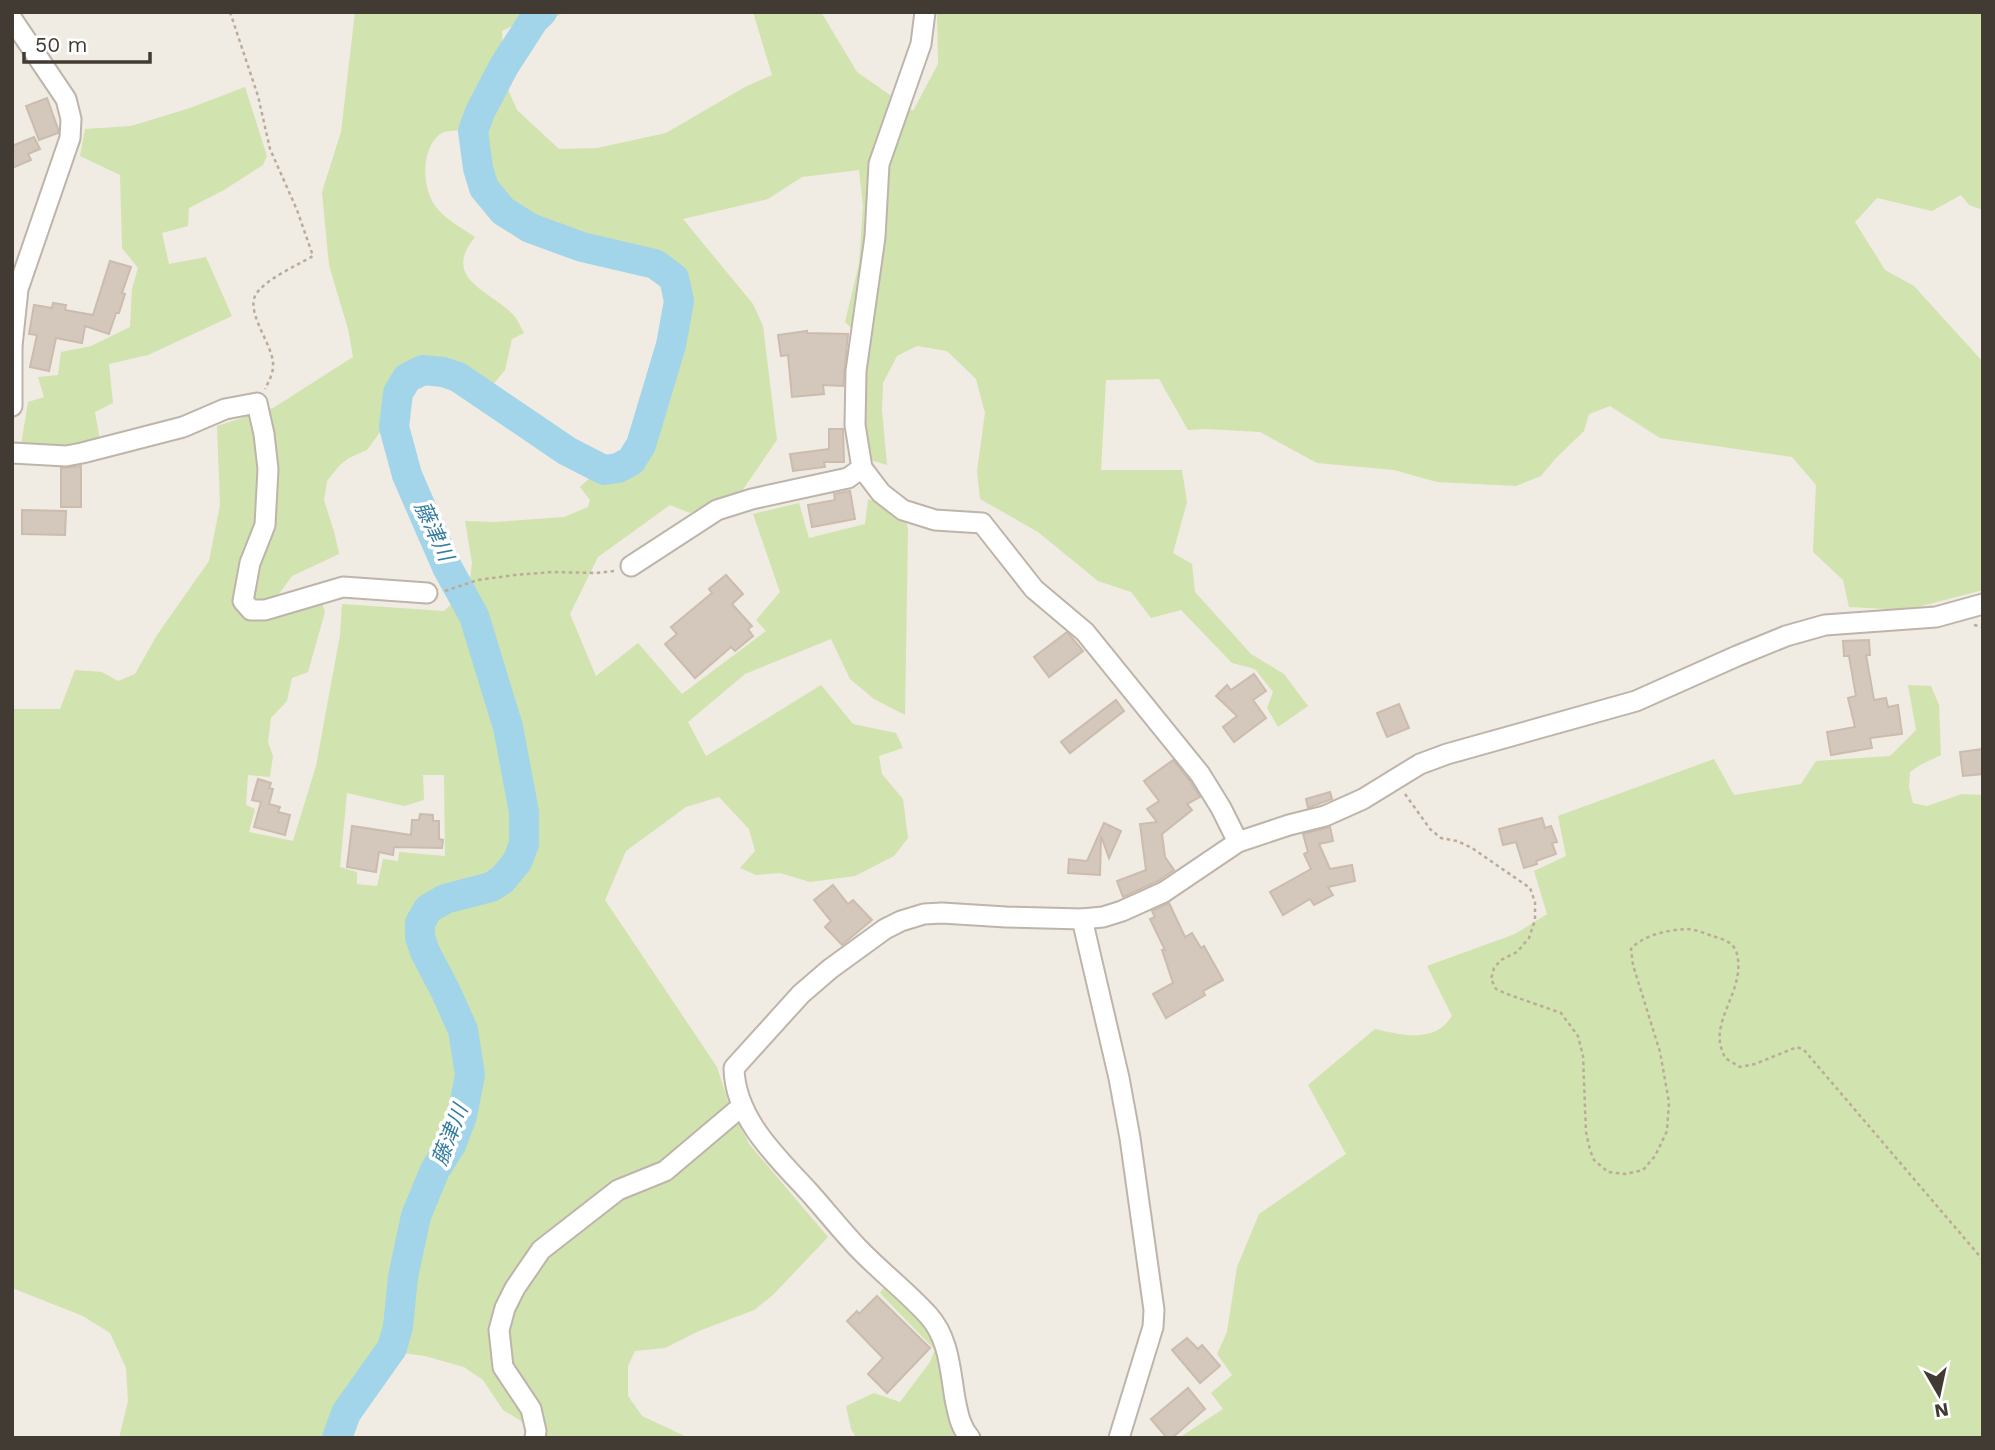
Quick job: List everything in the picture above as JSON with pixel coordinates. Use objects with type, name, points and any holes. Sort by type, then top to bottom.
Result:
[{"type":"street","points":[[925,12],[921,44],[879,164],[875,237],[856,371],[855,425],[862,468],[881,493],[903,509],[934,520],[982,523],[1034,589],[1085,632],[1199,774],[1221,808],[1238,842]]},
{"type":"street","points":[[12,19],[66,99],[71,120],[70,138],[18,289],[12,347],[12,406]]},
{"type":"street","points":[[12,453],[66,456],[82,453],[183,427],[225,409],[257,404],[268,469],[265,526],[250,564],[243,600],[251,610],[265,610],[343,587],[436,592]]},
{"type":"street","points":[[631,566],[717,510],[752,499],[848,478],[862,468]]},
{"type":"street","points":[[970,1438],[964,1432],[958,1414],[946,1343],[940,1330],[929,1315],[859,1248],[766,1146],[742,1106],[734,1080],[734,1068],[801,994],[830,969],[885,929],[923,914],[1082,919],[1103,917],[1122,911],[1164,892],[1238,842],[1325,816],[1363,799],[1420,764],[1447,754],[1636,701],[1786,636],[1825,625],[1936,617],[1983,604]]},
{"type":"street","points":[[1082,919],[1119,1078],[1154,1310],[1153,1327],[1119,1438]]},
{"type":"street","points":[[535,1438],[531,1409],[503,1367],[499,1330],[505,1308],[515,1288],[541,1250],[618,1190],[665,1171],[742,1106]]},
{"type":"path","points":[[230,12],[258,96],[270,149],[298,210],[313,256],[263,287],[255,297],[253,309],[273,363],[271,378],[257,404]]},
{"type":"path","points":[[436,592],[478,580],[552,572],[596,573],[631,566]]},
{"type":"path","points":[[1395,780],[1430,829],[1441,838],[1472,848],[1530,888],[1535,902],[1535,920],[1529,938],[1517,952],[1501,960],[1494,968],[1492,979],[1496,989],[1561,1013],[1578,1036],[1583,1056],[1586,1132],[1594,1160],[1608,1172],[1625,1174],[1643,1170],[1655,1156],[1667,1131],[1669,1101],[1662,1065],[1633,965],[1631,948],[1636,943],[1660,933],[1696,930],[1730,942],[1736,950],[1739,968],[1737,980],[1722,1026],[1720,1041],[1725,1058],[1740,1067],[1755,1064],[1797,1047],[1804,1050],[1983,1260]]},
{"type":"green space","points":[[355,12],[564,12],[553,19],[518,23],[502,31],[504,80],[517,110],[559,149],[597,148],[666,133],[745,87],[772,75],[753,12],[821,12],[857,72],[913,111],[938,64],[937,12],[1983,12],[1983,210],[1969,205],[1961,195],[1932,211],[1877,198],[1855,222],[1885,270],[1914,286],[1983,362],[1983,590],[1906,610],[1849,607],[1843,580],[1813,552],[1816,485],[1792,457],[1660,438],[1610,406],[1589,414],[1584,431],[1541,476],[1516,486],[1437,482],[1394,470],[1317,463],[1260,432],[1188,430],[1159,379],[1106,380],[1101,470],[1182,470],[1187,502],[1173,553],[1192,564],[1195,592],[1251,654],[1284,674],[1308,706],[1278,727],[1267,708],[1273,692],[1255,669],[1232,663],[1181,610],[1151,618],[1131,592],[1098,581],[1038,532],[980,499],[977,471],[985,413],[976,379],[947,351],[917,346],[897,356],[883,383],[882,410],[887,465],[867,459],[859,422],[867,343],[845,322],[859,264],[863,206],[859,170],[802,177],[768,199],[683,219],[753,304],[763,326],[777,440],[742,491],[690,513],[670,505],[598,557],[570,614],[596,676],[638,643],[682,694],[766,631],[756,620],[780,592],[753,514],[799,503],[809,538],[865,524],[868,499],[906,521],[908,529],[905,715],[874,699],[850,679],[831,639],[745,674],[688,722],[706,756],[821,685],[853,724],[896,733],[903,748],[879,756],[882,774],[903,799],[908,838],[894,856],[855,876],[810,882],[780,873],[756,875],[740,868],[755,851],[749,829],[719,797],[686,807],[626,851],[605,900],[717,1067],[728,1101],[749,1144],[828,1237],[773,1295],[754,1310],[699,1331],[665,1348],[635,1351],[628,1366],[628,1396],[642,1416],[689,1438],[544,1438],[544,1435],[503,1410],[483,1380],[464,1367],[425,1356],[379,1350],[338,1410],[328,1438],[119,1438],[128,1401],[126,1368],[110,1333],[83,1316],[12,1288],[12,709],[60,709],[75,670],[102,672],[118,681],[135,674],[157,635],[209,561],[220,505],[217,426],[273,408],[353,357],[348,329],[329,265],[322,192],[341,132]],"holes":[[[462,130],[464,133],[478,131],[480,159],[489,189],[509,209],[538,227],[666,264],[679,278],[684,312],[651,435],[635,464],[614,477],[594,474],[580,487],[590,500],[588,507],[564,517],[496,522],[465,521],[472,563],[469,589],[444,611],[342,604],[340,635],[316,766],[293,841],[249,832],[255,809],[246,805],[248,775],[270,777],[273,756],[268,742],[271,718],[287,701],[292,678],[308,672],[325,612],[322,603],[276,598],[292,576],[339,554],[324,500],[327,481],[349,458],[367,450],[410,391],[423,383],[446,385],[475,398],[492,386],[505,370],[512,339],[524,333],[516,318],[474,284],[467,275],[463,264],[466,252],[475,237],[440,212],[428,190],[426,159],[434,141],[447,131]],[[423,775],[444,775],[445,856],[399,852],[398,861],[383,859],[377,886],[357,884],[357,872],[340,867],[347,793],[404,806],[424,800]]]},
{"type":"green space","points":[[245,87],[267,156],[263,165],[189,208],[188,226],[162,233],[169,264],[206,257],[232,316],[148,355],[109,364],[113,403],[95,412],[100,441],[63,448],[21,445],[28,402],[44,397],[38,377],[58,375],[61,352],[91,346],[130,327],[132,289],[138,268],[122,248],[120,175],[80,156],[85,129],[131,126]]},
{"type":"green space","points":[[1908,685],[1931,686],[1939,705],[1941,755],[1910,772],[1909,787],[1913,803],[1927,806],[1962,794],[1983,795],[1983,1438],[1179,1438],[1223,1409],[1211,1393],[1232,1375],[1217,1354],[1227,1332],[1237,1267],[1259,1214],[1346,1154],[1308,1085],[1375,1029],[1417,1035],[1436,1031],[1445,1025],[1452,1016],[1427,966],[1515,934],[1547,914],[1534,871],[1566,856],[1558,816],[1714,759],[1734,795],[1801,784],[1816,761],[1890,756],[1916,730]]},
{"type":"green space","points":[[886,1284],[932,1329],[960,1438],[856,1438],[851,1429],[846,1406],[874,1393],[900,1402],[930,1362],[935,1350],[880,1293]]},
{"type":"building","points":[[47,98],[58,133],[39,140],[26,106]]},
{"type":"building","points":[[34,137],[40,149],[28,154],[31,160],[12,168],[12,146]]},
{"type":"building","points":[[110,261],[131,267],[122,293],[125,294],[119,313],[116,313],[109,334],[85,326],[82,343],[56,338],[49,371],[30,367],[37,335],[29,334],[34,305],[52,308],[53,303],[66,305],[65,310],[93,315]]},
{"type":"building","points":[[807,331],[848,334],[843,386],[823,385],[824,394],[792,397],[788,355],[781,356],[778,335]]},
{"type":"building","points":[[829,429],[843,429],[844,462],[824,462],[825,467],[793,471],[790,454],[829,449]]},
{"type":"building","points":[[81,466],[81,507],[61,507],[61,468]]},
{"type":"building","points":[[850,491],[855,519],[812,527],[808,505],[835,500],[834,494]]},
{"type":"building","points":[[22,510],[66,511],[65,535],[22,534]]},
{"type":"building","points":[[726,575],[743,594],[732,604],[752,626],[748,629],[753,636],[735,651],[731,647],[695,678],[665,644],[677,634],[671,627],[712,593],[709,589]]},
{"type":"building","points":[[1067,632],[1083,651],[1049,677],[1034,657]]},
{"type":"building","points":[[1869,640],[1870,655],[1866,655],[1874,700],[1886,698],[1888,707],[1898,705],[1902,734],[1870,738],[1872,748],[1831,755],[1827,732],[1855,727],[1848,698],[1856,696],[1849,656],[1844,656],[1843,641]]},
{"type":"building","points":[[1254,674],[1266,691],[1253,700],[1266,718],[1234,742],[1223,727],[1237,716],[1216,696],[1227,685],[1231,690]]},
{"type":"building","points":[[1116,700],[1124,711],[1070,753],[1061,742]]},
{"type":"building","points":[[1399,704],[1409,728],[1387,737],[1377,713]]},
{"type":"building","points":[[1983,749],[1983,774],[1963,776],[1960,752]]},
{"type":"building","points":[[1173,760],[1200,797],[1187,804],[1192,810],[1162,834],[1165,857],[1174,870],[1158,881],[1123,897],[1117,881],[1146,870],[1140,824],[1157,822],[1147,809],[1159,801],[1144,781]]},
{"type":"building","points":[[258,779],[271,783],[269,788],[273,789],[269,804],[280,807],[278,812],[290,815],[285,835],[254,827],[261,802],[252,800]]},
{"type":"building","points":[[1330,792],[1332,799],[1308,808],[1306,799]]},
{"type":"building","points":[[420,814],[433,815],[433,821],[439,821],[442,848],[394,847],[393,855],[379,852],[376,872],[347,867],[352,826],[411,835],[412,820],[419,820]]},
{"type":"building","points":[[1542,818],[1545,828],[1551,826],[1557,842],[1552,843],[1556,854],[1524,868],[1516,842],[1503,845],[1499,829]]},
{"type":"building","points":[[1104,823],[1121,831],[1109,858],[1101,836],[1100,875],[1068,873],[1069,859],[1087,861]]},
{"type":"building","points":[[1330,827],[1333,841],[1319,844],[1330,869],[1352,865],[1355,881],[1328,887],[1333,895],[1314,905],[1310,899],[1283,915],[1270,892],[1311,869],[1304,854],[1308,852],[1303,834]]},
{"type":"building","points":[[833,885],[848,904],[853,900],[872,920],[842,945],[825,927],[831,921],[814,900]]},
{"type":"building","points":[[1169,903],[1185,937],[1192,933],[1201,948],[1204,946],[1223,980],[1203,991],[1205,995],[1166,1018],[1153,994],[1173,983],[1162,950],[1165,950],[1150,919],[1155,917],[1152,911]]},
{"type":"building","points":[[877,1296],[930,1348],[887,1393],[868,1374],[883,1358],[847,1321],[857,1311],[859,1314]]},
{"type":"building","points":[[1187,1338],[1198,1349],[1202,1345],[1220,1366],[1200,1383],[1172,1350]]},
{"type":"building","points":[[1188,1388],[1205,1409],[1172,1438],[1167,1438],[1151,1419]]},
{"type":"waterway","name":"藤津川","points":[[337,1438],[346,1413],[392,1348],[398,1327],[403,1277],[416,1216],[435,1170],[451,1145],[462,1116],[470,1075],[463,1030],[425,952],[420,937],[420,923],[428,909],[445,899],[491,887],[502,880],[517,862],[524,844],[524,812],[508,727],[474,616],[447,567],[407,475],[394,427],[398,393],[407,378],[423,370],[458,377],[567,451],[604,470],[618,468],[631,461],[641,445],[671,345],[679,301],[674,278],[655,264],[582,247],[530,228],[503,211],[484,188],[478,168],[473,131],[504,66],[533,21],[542,12]]}]
